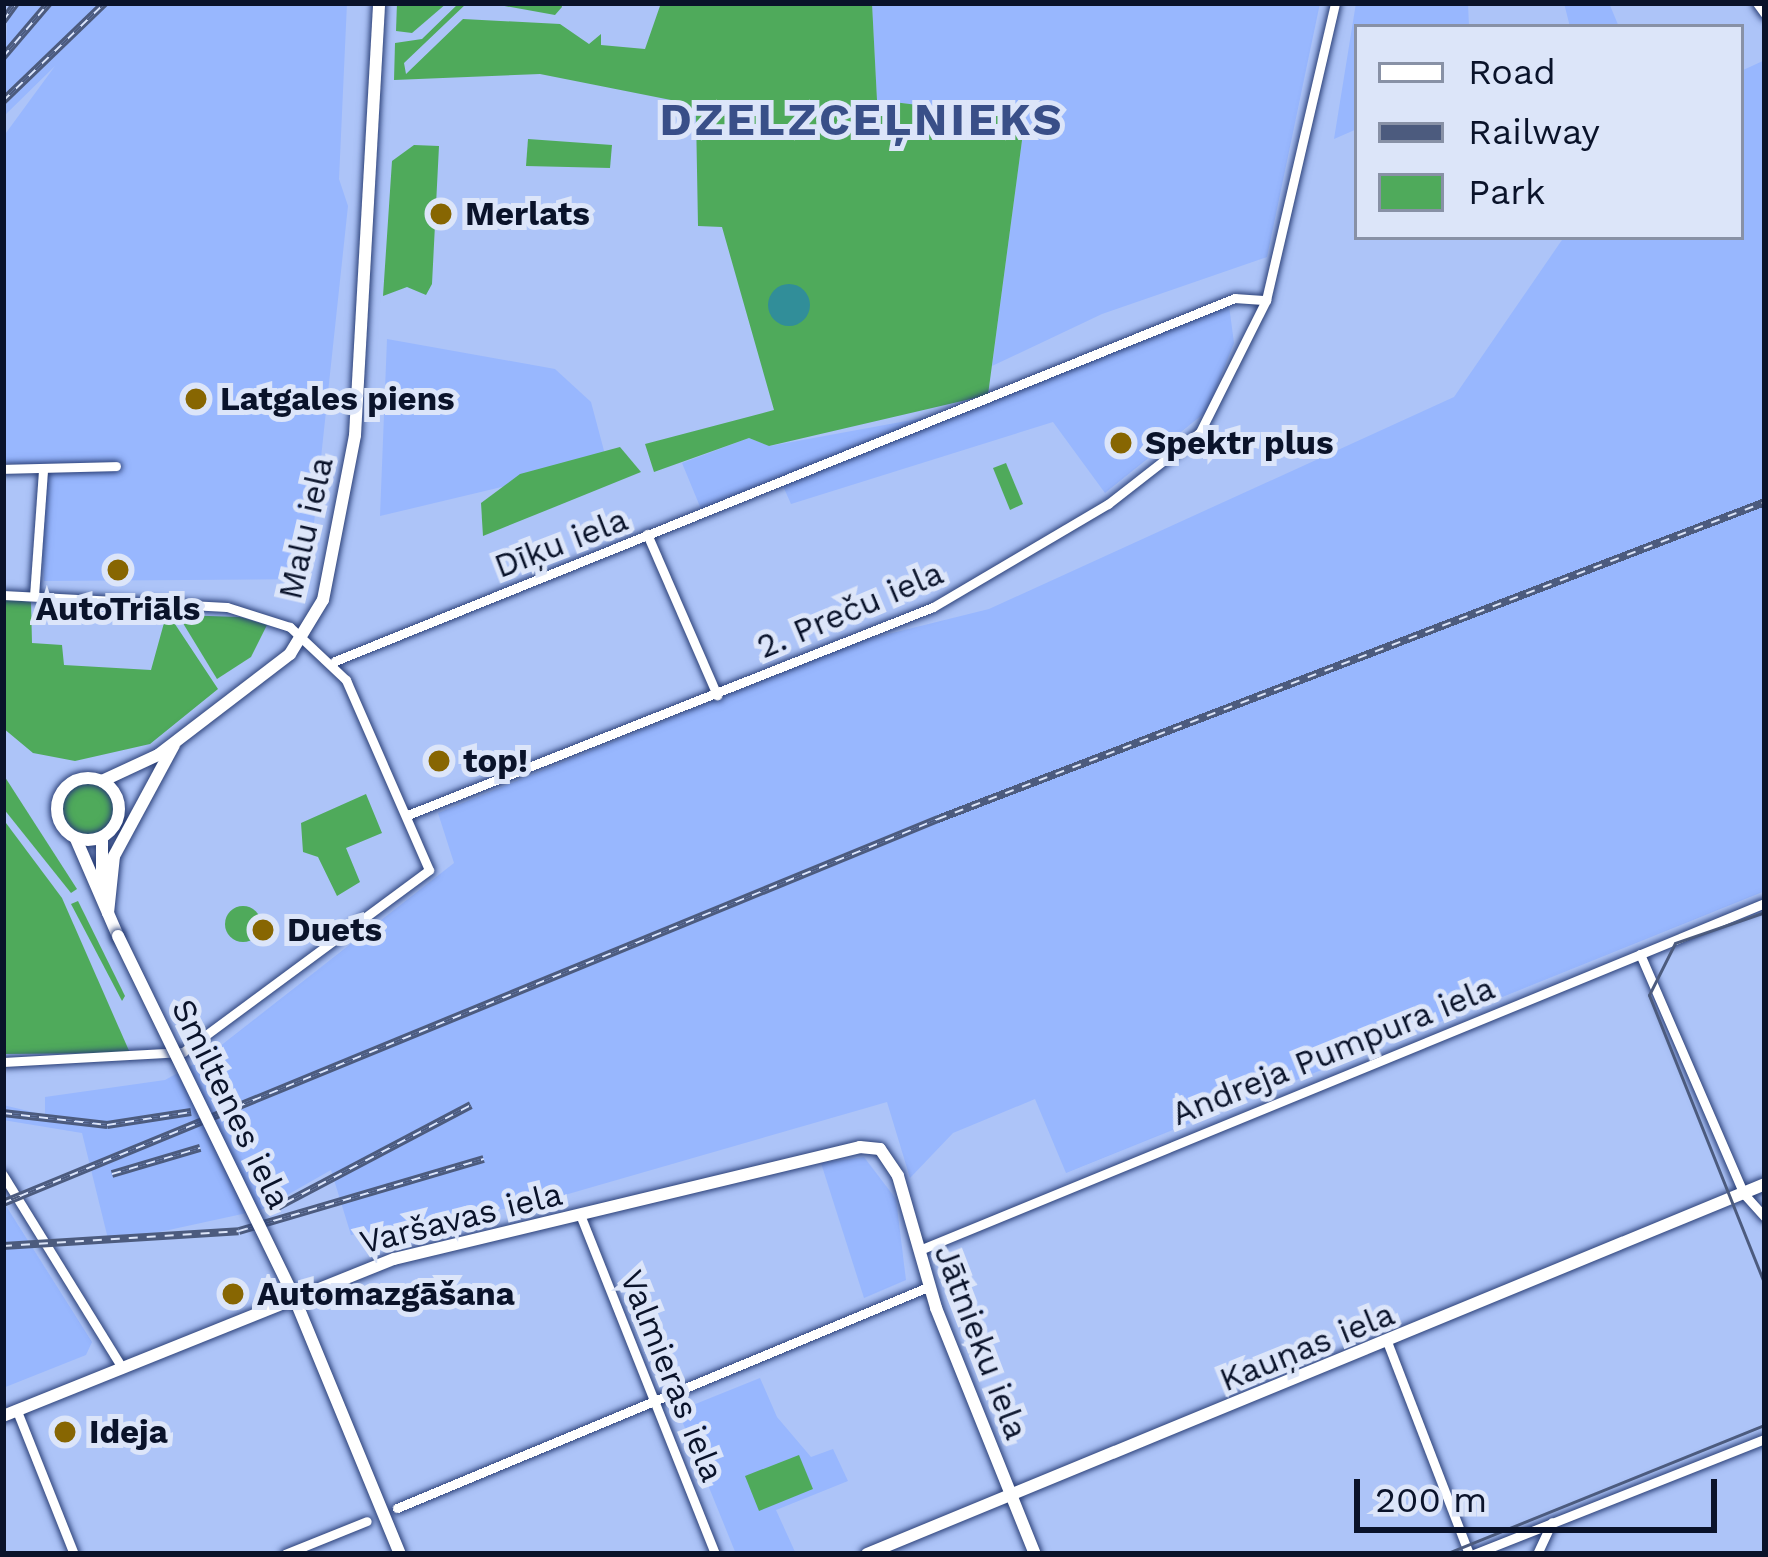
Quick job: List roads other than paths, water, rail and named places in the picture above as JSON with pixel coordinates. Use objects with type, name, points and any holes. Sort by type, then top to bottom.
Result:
[{"type":"street","name":"Malu iela","points":[[379,3],[355,435],[323,600],[304,637],[335,661],[410,814]]},
{"type":"street","name":"2. Preču iela","points":[[410,814],[717,695],[986,580],[1136,484],[1215,415],[1266,300],[1335,3]]},
{"type":"street","points":[[1757,3],[1765,14]]},
{"type":"street","points":[[647,534],[1234,298],[1266,300]]},
{"type":"street","points":[[3,469],[116,466]]},
{"type":"street","points":[[34,596],[43,470]]},
{"type":"street","name":"Dīķu iela","points":[[335,661],[647,534],[717,695]]},
{"type":"street","points":[[3,595],[251,610],[304,637]]},
{"type":"street","name":"Smiltenes iela","points":[[304,637],[158,755],[102,782],[79,779],[61,795],[58,819],[75,838],[294,1297],[400,1554]]},
{"type":"street","name":"Smiltenes iela","points":[[108,913],[114,856],[175,743]]},
{"type":"street","name":"Smiltenes iela","points":[[118,936],[108,913],[102,838],[119,805],[158,755]]},
{"type":"street","points":[[102,782],[119,805]]},
{"type":"street","points":[[3,1062],[183,1052],[422,882],[429,870],[410,814]]},
{"type":"street","points":[[75,838],[102,838]]},
{"type":"street","name":"Andreja Pumpura iela","points":[[922,1250],[1765,903]]},
{"type":"street","points":[[1640,954],[1744,1194],[1765,1216]]},
{"type":"street","name":"Varšavas iela","points":[[10,1414],[394,1259],[581,1216],[746,1168],[880,1149]]},
{"type":"street","name":"Jātnieku iela","points":[[880,1149],[922,1250],[928,1287],[1035,1554]]},
{"type":"street","points":[[3,1175],[122,1368]]},
{"type":"street","name":"Kauņas iela","points":[[867,1554],[1388,1344],[1765,1184]]},
{"type":"street","name":"Valmieras iela","points":[[581,1216],[715,1554]]},
{"type":"street","points":[[397,1508],[928,1287]]},
{"type":"street","points":[[1388,1344],[1472,1554],[1765,1438]]},
{"type":"street","points":[[10,1414],[70,1553]]},
{"type":"street","points":[[285,1554],[367,1521]]},
{"type":"street","points":[[1537,1554],[1552,1522]]},
{"type":"tram line","points":[[1765,912],[1675,943],[1649,995],[1765,1285]]},
{"type":"tram line","points":[[1445,1554],[1765,1425]]},
{"type":"railway","points":[[3,21],[16,3]]},
{"type":"railway","points":[[3,57],[49,3]]},
{"type":"railway","points":[[3,101],[105,3]]},
{"type":"railway","points":[[3,1203],[938,819],[1765,502]]},
{"type":"railway","points":[[270,1211],[471,1105]]},
{"type":"railway","points":[[3,1113],[107,1125],[191,1112]]},
{"type":"railway","points":[[112,1174],[200,1148]]},
{"type":"railway","points":[[3,1246],[239,1231],[484,1159]]},
{"type":"place","name":"Merlats","points":[[441,214]]},
{"type":"place","name":"Latgales piens","points":[[196,399]]},
{"type":"place","name":"Spektr plus","points":[[1121,443]]},
{"type":"place","name":"AutoTriāls","points":[[118,570]]},
{"type":"place","name":"top!","points":[[439,761]]},
{"type":"place","name":"Duets","points":[[263,930]]},
{"type":"place","name":"Automazgāšana","points":[[233,1294]]},
{"type":"place","name":"Ideja","points":[[65,1432]]},
{"type":"district","name":"DZELZCEĻNIEKS","points":[[862,120]]}]
